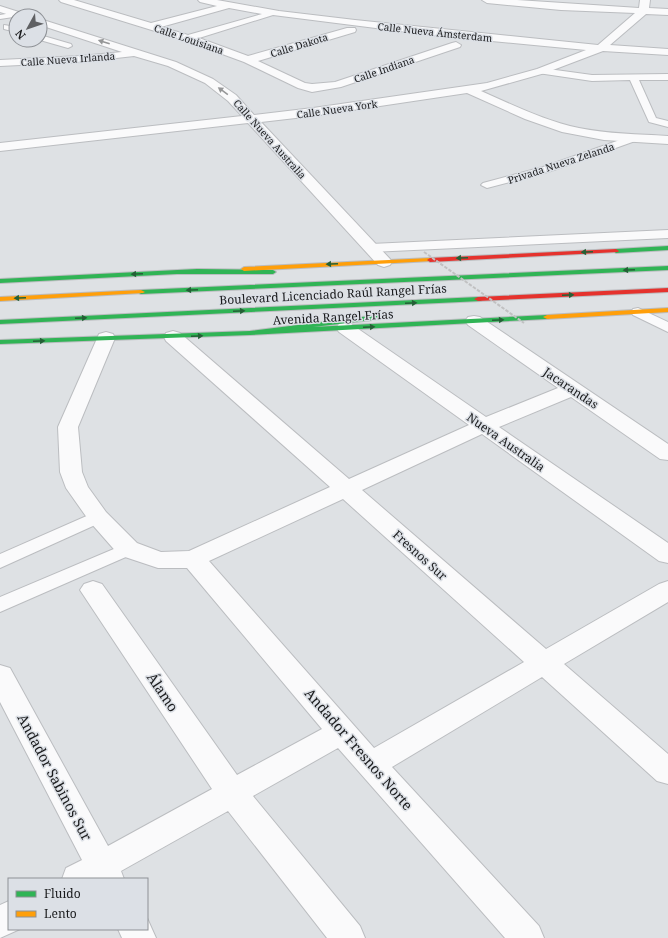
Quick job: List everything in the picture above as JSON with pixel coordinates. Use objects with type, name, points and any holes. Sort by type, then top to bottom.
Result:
[{"type":"main road","points":[[0,281],[668,248]]},
{"type":"main road","name":"Boulevard Licenciado Raúl Rangel Frías","points":[[0,299],[668,268]]},
{"type":"main road","points":[[176,272],[558,273]]},
{"type":"main road","name":"Boulevard Licenciado Raúl Rangel Frías","points":[[0,322],[668,290]]},
{"type":"main road","points":[[430,311],[547,296]]},
{"type":"main road","name":"Avenida Rangel Frías","points":[[0,342],[173,337],[668,310]]},
{"type":"main road","points":[[250,333],[391,316]]},
{"type":"street","name":"Calle Louisiana","points":[[64,0],[188,38],[248,60],[302,86],[312,88]]},
{"type":"street","name":"Calle Nueva Ámsterdam","points":[[203,0],[273,13],[465,36],[599,49],[668,52]]},
{"type":"street","points":[[488,0],[562,7],[644,5],[668,12]]},
{"type":"street","points":[[85,6],[106,2]]},
{"type":"street","name":"Calle Nueva York","points":[[0,147],[65,141],[313,112],[488,86],[541,71],[599,49],[644,5]]},
{"type":"street","points":[[152,26],[229,6]]},
{"type":"street","points":[[188,38],[273,13]]},
{"type":"street","name":"Calle Nueva Australia","points":[[48,25],[172,64],[209,81],[232,98],[384,262]]},
{"type":"street","name":"Calle Dakota","points":[[248,60],[351,30]]},
{"type":"street","name":"Calle Indiana","points":[[312,88],[337,85],[456,45]]},
{"type":"street","name":"Calle Nueva Irlanda","points":[[0,63],[74,60],[137,53]]},
{"type":"street","points":[[468,89],[539,120],[568,129],[611,137],[668,140]]},
{"type":"street","name":"Jacarandas","points":[[474,321],[668,454]]},
{"type":"street","name":"Nueva Australia","points":[[345,328],[668,555]]},
{"type":"street","name":"Fresnos Sur","points":[[173,337],[543,664],[668,772]]},
{"type":"street","points":[[106,338],[68,427],[71,472],[77,488],[98,517],[128,549],[158,560],[170,561],[193,559],[483,426],[573,389]]},
{"type":"street","name":"Andador Fresnos Norte","points":[[193,559],[371,765],[527,938]]},
{"type":"street","name":"Álamo","points":[[94,590],[232,793]]},
{"type":"street","points":[[371,765],[668,590]]},
{"type":"street","name":"Andador Sabinos Sur","points":[[0,675],[96,875]]},
{"type":"street","points":[[96,875],[232,793],[343,731]]},
{"type":"street","points":[[232,793],[348,938]]},
{"type":"lane","points":[[48,40],[68,46]]},
{"type":"lane","points":[[541,71],[579,78],[668,77]]},
{"type":"lane","points":[[633,77],[652,120],[668,124]]},
{"type":"lane","name":"Privada Nueva Zelanda","points":[[487,185],[547,169],[634,138]]},
{"type":"lane","points":[[371,248],[668,234]]},
{"type":"lane","points":[[638,312],[668,328]]},
{"type":"lane","points":[[0,562],[98,517]]},
{"type":"lane","points":[[0,605],[128,549]]},
{"type":"path","points":[[424,252],[524,323]]},
{"type":"traffic: fast","points":[[616,251],[668,248]]},
{"type":"traffic: fast","points":[[141,292],[668,268]]},
{"type":"traffic: fast","points":[[0,281],[197,271]]},
{"type":"traffic: fast","points":[[176,272],[273,272]]},
{"type":"traffic: fast","points":[[0,322],[478,299]]},
{"type":"traffic: fast","points":[[250,333],[378,317]]},
{"type":"traffic: fast","points":[[0,342],[250,333],[547,317]]},
{"type":"traffic: slow","points":[[244,269],[430,260]]},
{"type":"traffic: slow","points":[[0,299],[141,292]]},
{"type":"traffic: slow","points":[[547,317],[668,310]]},
{"type":"traffic: jam","points":[[430,260],[616,251]]},
{"type":"traffic: jam","points":[[478,299],[668,290]]}]
